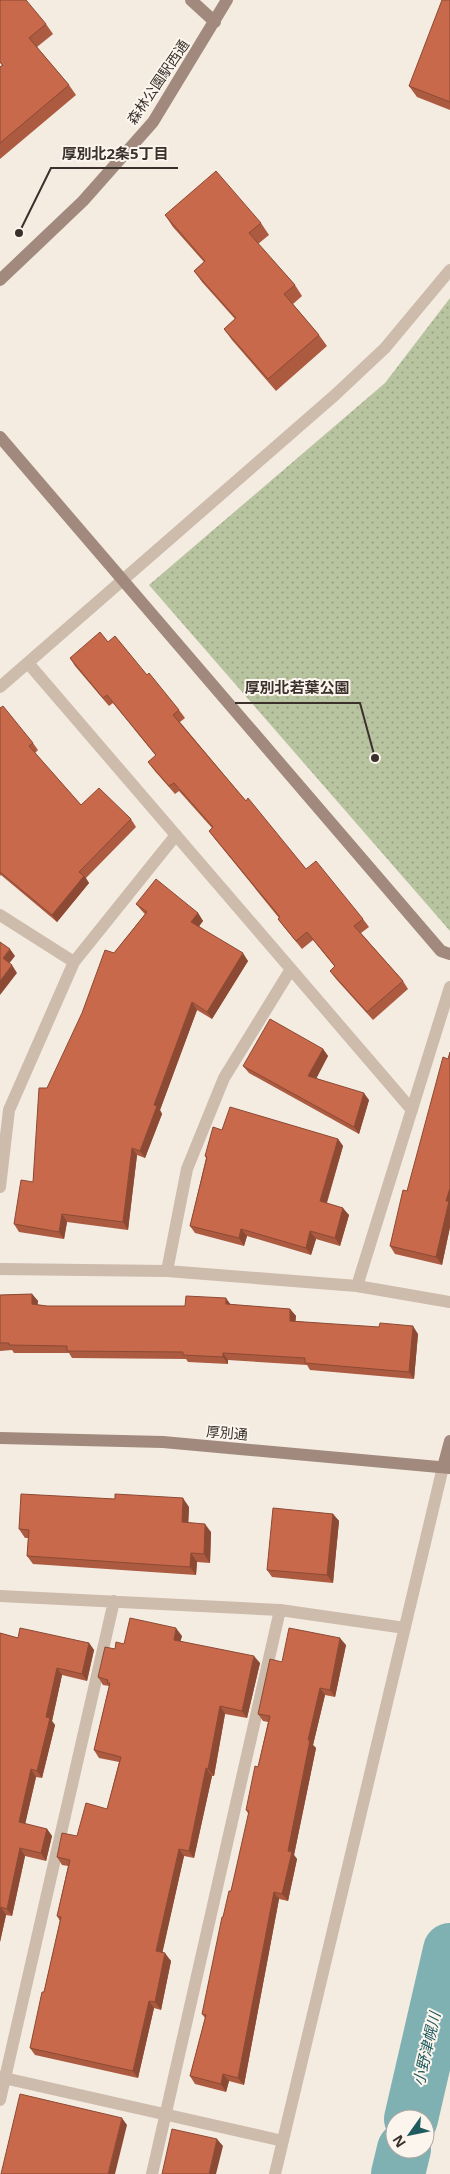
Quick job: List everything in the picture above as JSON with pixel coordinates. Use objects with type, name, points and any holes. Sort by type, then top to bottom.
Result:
[{"type":"street","points":[[191,0],[215,22]]},
{"type":"street","name":"森林公園駅西通","points":[[0,280],[83,201],[153,122],[227,0]]},
{"type":"street","points":[[0,687],[371,362],[385,348],[450,270]]},
{"type":"street","points":[[0,437],[441,951],[450,954]]},
{"type":"street","points":[[28,663],[412,1110]]},
{"type":"street","points":[[0,1187],[5,1109],[74,962],[176,835]]},
{"type":"street","points":[[0,915],[74,962]]},
{"type":"street","points":[[167,1272],[187,1169],[224,1078],[291,969]]},
{"type":"street","points":[[357,1286],[450,987]]},
{"type":"street","points":[[0,1269],[167,1272],[357,1286],[450,1302]]},
{"type":"street","name":"厚別通","points":[[0,1438],[163,1442],[446,1468]]},
{"type":"street","points":[[276,2174],[405,1628],[446,1468],[450,1441]]},
{"type":"street","points":[[0,1596],[280,1610],[405,1628]]},
{"type":"street","points":[[0,2100],[2,2077],[114,1601]]},
{"type":"street","points":[[152,2174],[280,1610]]},
{"type":"street","points":[[2,2077],[283,2141]]},
{"type":"green space","points":[[450,298],[450,931],[149,585],[385,383]]},
{"type":"building","points":[[0,0],[26,0],[46,24],[29,38],[69,85],[0,143],[0,67],[3,65],[0,62]]},
{"type":"building","points":[[442,0],[450,0],[450,102],[409,86]]},
{"type":"building","points":[[216,171],[261,223],[249,233],[295,285],[284,294],[319,335],[268,379],[224,329],[236,318],[194,271],[205,261],[165,215]]},
{"type":"building","points":[[100,632],[108,642],[115,636],[147,675],[149,673],[179,710],[173,715],[246,801],[248,798],[306,869],[316,861],[363,919],[354,926],[403,981],[367,1012],[330,971],[335,966],[307,932],[296,941],[278,919],[280,917],[209,831],[213,827],[174,783],[169,786],[148,762],[156,755],[107,695],[103,698],[70,658]]},
{"type":"building","points":[[3,706],[33,743],[29,746],[81,805],[99,788],[131,819],[79,872],[84,876],[52,915],[0,872],[0,708]]},
{"type":"building","points":[[156,879],[198,913],[191,922],[243,953],[207,1012],[192,1002],[154,1105],[157,1106],[140,1151],[132,1148],[123,1222],[62,1214],[59,1232],[14,1224],[21,1180],[33,1182],[39,1088],[47,1088],[82,1013],[105,950],[114,953],[147,912],[136,904]]},
{"type":"building","points":[[0,942],[10,949],[3,958],[12,965],[0,981]]},
{"type":"building","points":[[270,1019],[323,1049],[308,1076],[364,1093],[354,1127],[243,1066]]},
{"type":"building","points":[[450,1052],[450,1188],[446,1201],[449,1201],[436,1257],[390,1246],[403,1190],[407,1191],[443,1057],[448,1059]]},
{"type":"building","points":[[230,1107],[338,1139],[320,1201],[343,1208],[335,1238],[310,1231],[306,1248],[241,1229],[239,1238],[190,1226],[213,1127],[222,1130]]},
{"type":"building","points":[[32,1294],[32,1304],[47,1306],[185,1306],[186,1296],[226,1298],[226,1304],[290,1309],[290,1321],[379,1327],[380,1323],[413,1326],[409,1372],[305,1363],[305,1358],[223,1353],[223,1357],[183,1355],[183,1352],[67,1351],[67,1346],[9,1345],[9,1343],[0,1343],[0,1295]]},
{"type":"building","points":[[21,1494],[115,1499],[115,1494],[183,1498],[182,1522],[205,1524],[204,1554],[191,1553],[190,1567],[27,1556],[29,1530],[19,1529]]},
{"type":"building","points":[[273,1508],[333,1514],[327,1575],[267,1570]]},
{"type":"building","points":[[130,1618],[176,1628],[174,1640],[254,1656],[242,1711],[220,1706],[189,1851],[179,1849],[156,1951],[165,1953],[155,2002],[149,2001],[133,2071],[30,2048],[61,1917],[57,1916],[70,1860],[57,1857],[62,1833],[77,1836],[86,1803],[107,1809],[121,1757],[94,1750],[110,1683],[107,1683],[108,1680],[98,1677],[105,1647],[115,1649],[116,1642],[124,1644]]},
{"type":"building","points":[[20,1628],[89,1643],[82,1674],[57,1668],[46,1717],[50,1718],[37,1771],[31,1769],[19,1822],[47,1829],[41,1853],[20,1848],[7,1909],[1,1907],[0,1912],[0,1633],[18,1638]]},
{"type":"building","points":[[289,1628],[340,1638],[330,1690],[320,1688],[308,1740],[310,1740],[288,1851],[292,1852],[282,1894],[274,1892],[238,2078],[223,2074],[221,2084],[190,2076],[206,2015],[202,2014],[222,1917],[229,1891],[231,1891],[249,1811],[246,1810],[255,1766],[258,1767],[270,1716],[258,1714],[270,1659],[282,1662]]},
{"type":"building","points":[[20,2094],[122,2118],[108,2174],[1,2174]]},
{"type":"building","points":[[172,2129],[217,2139],[209,2174],[162,2174]]},
{"type":"waterway","name":"小野津幌川","points":[[413,2109],[450,1950]]},
{"type":"waterway","name":"小野津幌川","points":[[398,2174],[402,2159]]},
{"type":"place","name":"厚別北2条5丁目","points":[[19,233]]},
{"type":"place","name":"厚別北若葉公園","points":[[375,758]]}]
